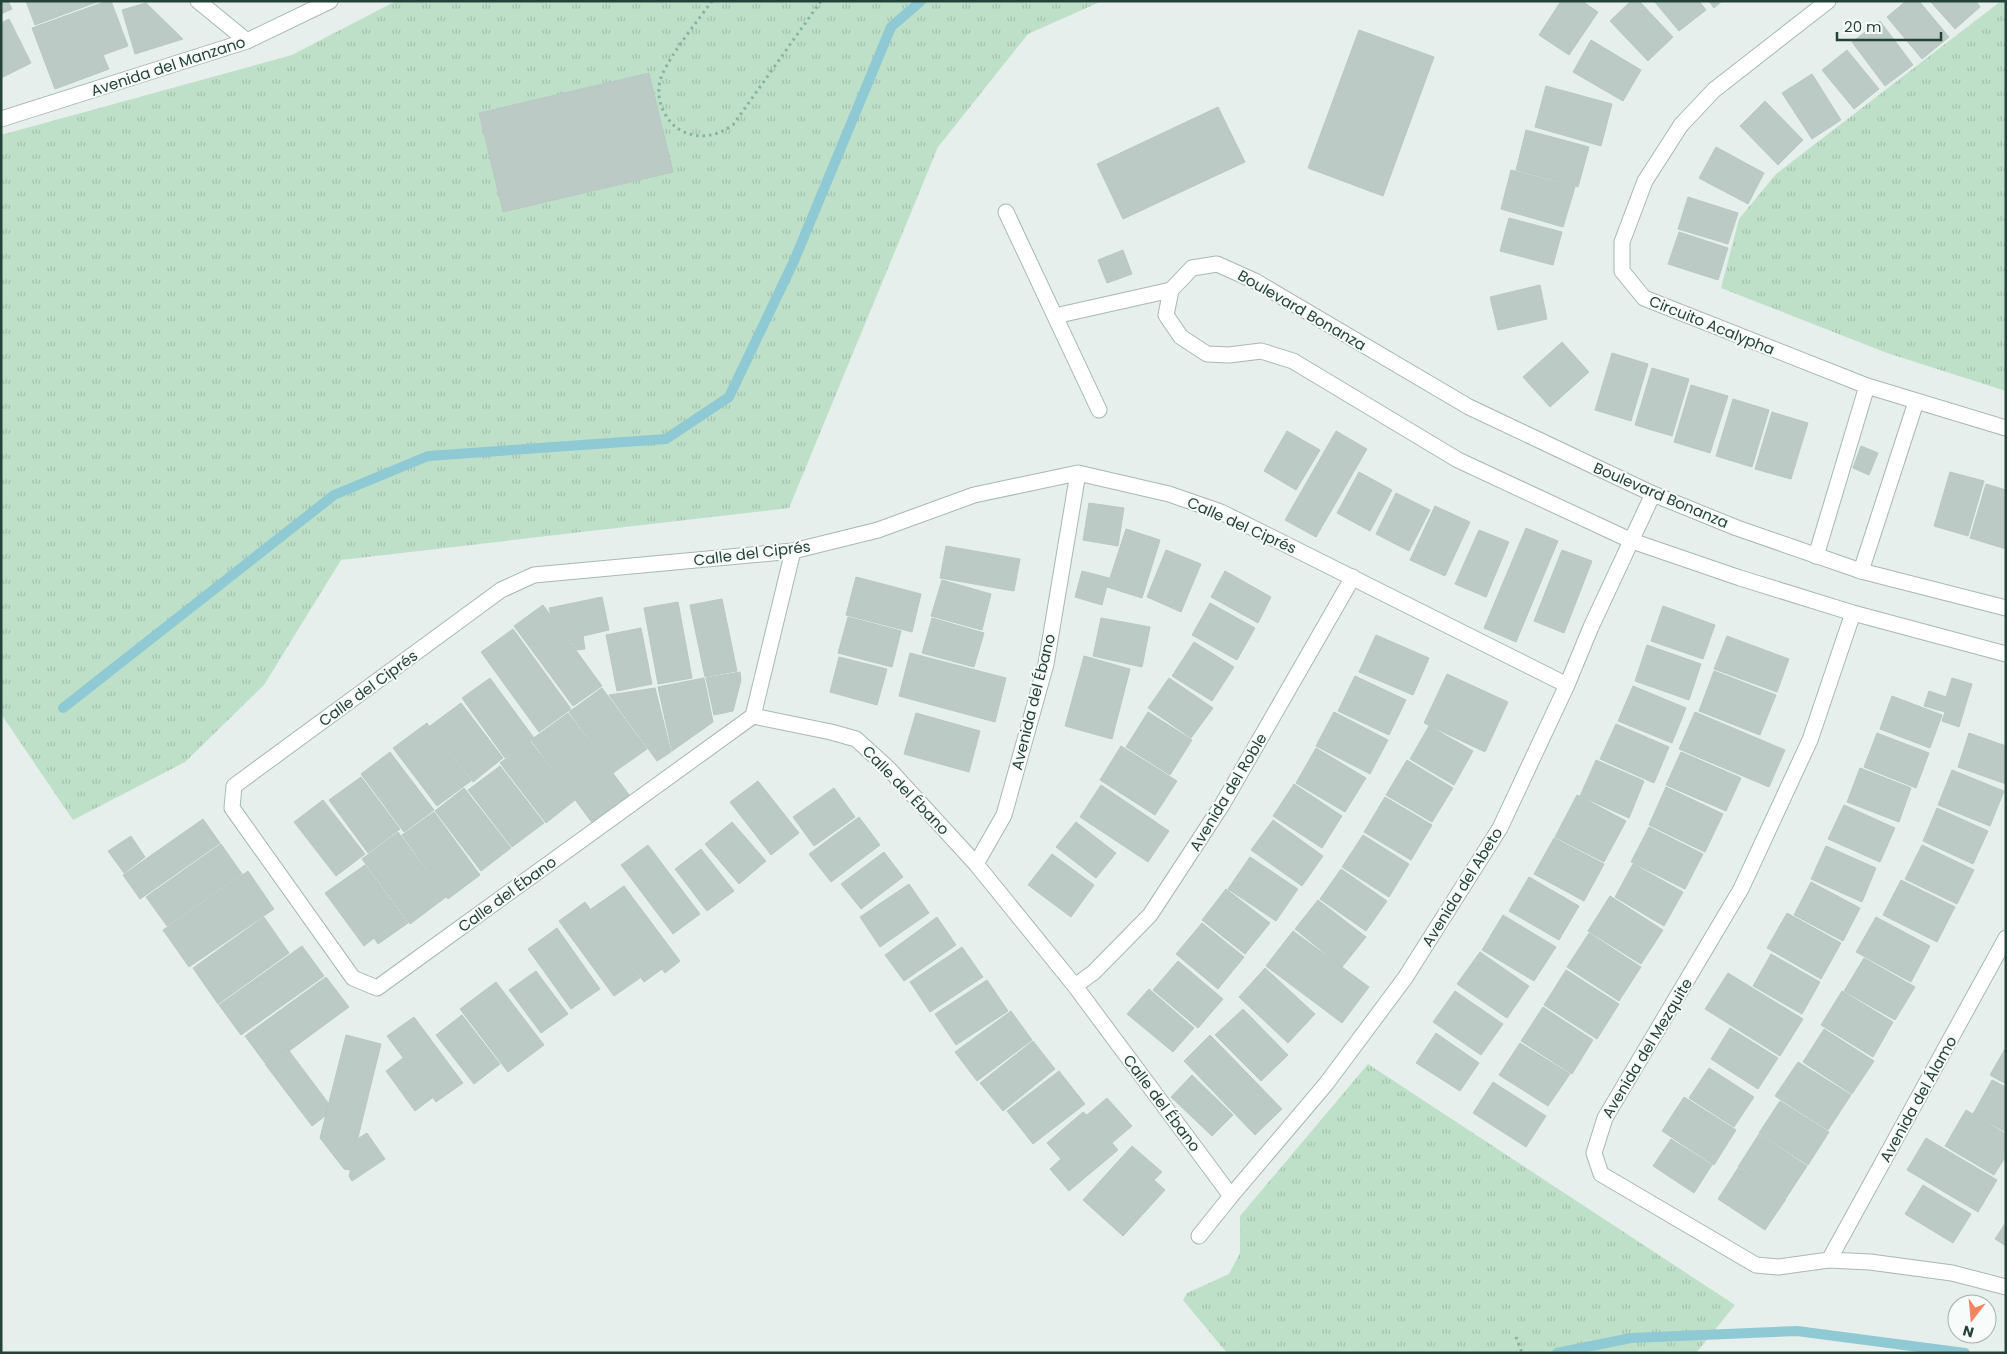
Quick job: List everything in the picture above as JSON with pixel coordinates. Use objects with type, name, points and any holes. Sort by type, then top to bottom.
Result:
[{"type":"street","points":[[198,1],[247,41]]},
{"type":"street","name":"Avenida del Manzano","points":[[1,119],[247,41],[330,1]]},
{"type":"street","name":"Circuito Acalypha","points":[[1828,1],[1714,90],[1681,125],[1645,180],[1622,242],[1622,271],[1644,298],[1867,386],[2006,428]]},
{"type":"street","points":[[1006,212],[1099,410]]},
{"type":"street","name":"Boulevard Bonanza","points":[[1171,290],[1192,268],[1217,264],[1255,280],[1469,407],[1653,494],[1737,528],[1862,571],[2006,608]]},
{"type":"street","points":[[1055,316],[1171,290],[1166,315],[1181,337],[1207,354],[1229,355],[1260,351],[1293,361],[1458,460],[1632,541],[1740,578],[1853,613],[2006,654]]},
{"type":"street","points":[[1816,556],[1867,386]]},
{"type":"street","points":[[1862,571],[1916,402]]},
{"type":"street","name":"Calle del Ciprés","points":[[377,988],[353,978],[232,808],[234,786],[501,590],[534,575],[793,551],[878,530],[974,495],[1078,473],[1169,494],[1221,512],[1567,685]]},
{"type":"street","name":"Avenida del Ébano","points":[[976,864],[1004,815],[1046,664],[1078,473]]},
{"type":"street","name":"Avenida del Abeto","points":[[1199,1236],[1230,1196],[1326,1084],[1405,978],[1500,828],[1653,494]]},
{"type":"street","points":[[753,716],[793,551]]},
{"type":"street","name":"Avenida del Roble","points":[[1074,986],[1094,972],[1150,915],[1222,805],[1352,577]]},
{"type":"street","name":"Avenida del Mezquite","points":[[1853,613],[1810,740],[1741,889],[1605,1118],[1594,1153],[1601,1174],[1756,1265],[1778,1266],[1829,1260],[1870,1262],[1943,1272],[2006,1286]]},
{"type":"street","name":"Calle del Ébano","points":[[377,988],[753,716],[831,732],[856,740],[888,768],[976,864],[1074,986],[1230,1196]]},
{"type":"street","name":"Avenida del Álamo","points":[[1829,1260],[2006,938]]},
{"type":"path","points":[[712,1],[662,76],[659,90],[660,105],[667,118],[678,129],[691,135],[713,135],[733,126],[821,1]]},
{"type":"path","points":[[1516,1337],[1522,1353]]},
{"type":"green space","points":[[396,1],[1102,1],[1028,34],[938,147],[789,508],[341,560],[264,685],[185,762],[73,820],[1,714],[1,135],[292,55]]},
{"type":"green space","points":[[2001,1],[2006,1],[2006,391],[1887,353],[1721,288],[1739,219],[1776,174]]},
{"type":"green space","points":[[1368,1064],[1735,1305],[1696,1353],[1227,1353],[1183,1300],[1187,1293],[1229,1274],[1240,1253],[1240,1216]]},
{"type":"building","points":[[1,1],[8,1],[12,9],[1,14]]},
{"type":"building","points":[[26,1],[96,1],[97,2],[35,25]]},
{"type":"building","points":[[111,1],[128,46],[103,55],[109,69],[55,89],[32,28]]},
{"type":"building","points":[[1561,1],[1582,1],[1598,12],[1569,55],[1539,35]]},
{"type":"building","points":[[1631,1],[1639,1],[1673,37],[1648,61],[1610,21]]},
{"type":"building","points":[[1654,1],[1699,1],[1706,10],[1679,31]]},
{"type":"building","points":[[1709,1],[1722,1],[1714,8]]},
{"type":"building","points":[[1906,1],[1919,1],[1949,37],[1922,59],[1887,17]]},
{"type":"building","points":[[1930,1],[1976,1],[1980,7],[1955,29]]},
{"type":"building","points":[[146,3],[183,39],[135,54],[122,10]]},
{"type":"building","points":[[9,19],[31,63],[1,78],[1,23]]},
{"type":"building","points":[[1880,21],[1913,65],[1885,86],[1852,42]]},
{"type":"building","points":[[1359,30],[1434,57],[1383,196],[1308,168]]},
{"type":"building","points":[[1591,40],[1641,70],[1623,101],[1573,72]]},
{"type":"building","points":[[1847,50],[1879,89],[1854,109],[1822,70]]},
{"type":"building","points":[[649,73],[673,172],[503,212],[479,113]]},
{"type":"building","points":[[1812,74],[1841,120],[1812,139],[1782,93]]},
{"type":"building","points":[[1546,86],[1612,104],[1601,146],[1535,127]]},
{"type":"building","points":[[1765,101],[1803,140],[1778,165],[1740,126]]},
{"type":"building","points":[[1218,107],[1245,162],[1123,219],[1097,164]]},
{"type":"building","points":[[1526,130],[1589,147],[1578,187],[1516,170]]},
{"type":"building","points":[[1716,147],[1764,173],[1748,204],[1699,178]]},
{"type":"building","points":[[1511,170],[1575,187],[1563,227],[1501,209]]},
{"type":"building","points":[[1688,197],[1738,213],[1728,244],[1678,229]]},
{"type":"building","points":[[1509,218],[1562,232],[1553,265],[1500,251]]},
{"type":"building","points":[[1679,232],[1728,248],[1718,280],[1668,264]]},
{"type":"building","points":[[1123,250],[1132,274],[1107,283],[1098,260]]},
{"type":"building","points":[[1540,285],[1547,319],[1498,330],[1490,297]]},
{"type":"building","points":[[1562,342],[1589,372],[1550,407],[1523,377]]},
{"type":"building","points":[[1612,353],[1648,364],[1631,421],[1595,410]]},
{"type":"building","points":[[1652,368],[1689,379],[1672,436],[1635,425]]},
{"type":"building","points":[[1691,385],[1728,396],[1710,453],[1674,442]]},
{"type":"building","points":[[1733,399],[1769,410],[1752,467],[1716,456]]},
{"type":"building","points":[[1772,412],[1808,423],[1791,479],[1755,469]]},
{"type":"building","points":[[1287,431],[1320,450],[1296,490],[1264,471]]},
{"type":"building","points":[[1336,431],[1367,449],[1316,537],[1285,520]]},
{"type":"building","points":[[1861,446],[1878,453],[1869,475],[1853,468]]},
{"type":"building","points":[[1359,472],[1392,490],[1370,531],[1337,513]]},
{"type":"building","points":[[1950,472],[1984,481],[1968,536],[1934,526]]},
{"type":"building","points":[[1986,484],[2006,490],[2006,549],[1970,538]]},
{"type":"building","points":[[1396,493],[1430,510],[1409,551],[1376,534]]},
{"type":"building","points":[[1089,503],[1124,508],[1118,546],[1083,540]]},
{"type":"building","points":[[1435,506],[1470,522],[1445,576],[1410,560]]},
{"type":"building","points":[[1526,528],[1558,541],[1516,642],[1484,628]]},
{"type":"building","points":[[1126,529],[1160,540],[1142,598],[1107,587]]},
{"type":"building","points":[[1479,530],[1509,542],[1486,597],[1455,584]]},
{"type":"building","points":[[946,546],[1020,559],[1014,591],[940,578]]},
{"type":"building","points":[[1166,550],[1201,564],[1181,612],[1147,597]]},
{"type":"building","points":[[1562,550],[1592,561],[1564,633],[1534,621]]},
{"type":"building","points":[[1082,571],[1109,578],[1102,605],[1075,597]]},
{"type":"building","points":[[1225,571],[1271,597],[1258,623],[1211,597]]},
{"type":"building","points":[[856,577],[921,594],[912,632],[846,615]]},
{"type":"building","points":[[942,580],[991,594],[982,630],[931,616]]},
{"type":"building","points":[[602,597],[609,630],[583,636],[585,649],[577,650],[551,615],[549,608]]},
{"type":"building","points":[[722,599],[737,671],[705,677],[690,605]]},
{"type":"building","points":[[678,602],[692,678],[658,684],[644,608]]},
{"type":"building","points":[[1210,603],[1255,628],[1237,660],[1192,635]]},
{"type":"building","points":[[543,605],[602,686],[573,706],[514,626]]},
{"type":"building","points":[[1663,606],[1715,625],[1703,659],[1651,641]]},
{"type":"building","points":[[848,617],[901,631],[892,667],[838,653]]},
{"type":"building","points":[[932,618],[984,633],[974,667],[922,653]]},
{"type":"building","points":[[1101,618],[1150,627],[1142,667],[1093,656]]},
{"type":"building","points":[[641,628],[652,684],[617,691],[606,635]]},
{"type":"building","points":[[513,629],[571,709],[539,732],[481,652]]},
{"type":"building","points":[[1376,635],[1429,658],[1413,695],[1359,672]]},
{"type":"building","points":[[1727,636],[1789,659],[1777,692],[1714,669]]},
{"type":"building","points":[[1194,642],[1234,667],[1212,701],[1172,676]]},
{"type":"building","points":[[1647,645],[1701,664],[1689,700],[1635,681]]},
{"type":"building","points":[[910,653],[1006,678],[995,722],[899,696]]},
{"type":"building","points":[[1084,656],[1130,669],[1112,739],[1065,726]]},
{"type":"building","points":[[839,657],[887,669],[877,705],[830,692]]},
{"type":"building","points":[[1714,671],[1776,695],[1760,735],[1699,711]]},
{"type":"building","points":[[740,672],[741,680],[733,711],[714,715],[706,678]]},
{"type":"building","points":[[1447,674],[1508,702],[1485,752],[1424,723]]},
{"type":"building","points":[[1355,676],[1406,700],[1389,735],[1338,711]]},
{"type":"building","points":[[490,678],[534,738],[505,758],[462,698]]},
{"type":"building","points":[[704,678],[713,722],[672,751],[658,687]]},
{"type":"building","points":[[1169,678],[1213,708],[1191,738],[1148,708]]},
{"type":"building","points":[[1952,678],[1972,684],[1959,727],[1942,721],[1945,712],[1924,706],[1929,691],[1946,697]]},
{"type":"building","points":[[1633,686],[1686,708],[1672,743],[1618,721]]},
{"type":"building","points":[[602,688],[647,749],[613,773],[569,712]]},
{"type":"building","points":[[655,688],[671,752],[657,761],[609,695]]},
{"type":"building","points":[[1892,696],[1942,715],[1930,748],[1880,729]]},
{"type":"building","points":[[461,703],[503,758],[473,782],[430,726]]},
{"type":"building","points":[[1148,712],[1192,740],[1170,775],[1126,747]]},
{"type":"building","points":[[1334,712],[1388,740],[1370,774],[1316,746]]},
{"type":"building","points":[[1695,712],[1785,750],[1769,787],[1679,749]]},
{"type":"building","points":[[568,713],[630,796],[593,824],[531,740]]},
{"type":"building","points":[[916,713],[980,731],[969,772],[904,754]]},
{"type":"building","points":[[427,723],[471,781],[437,806],[393,748]]},
{"type":"building","points":[[1616,724],[1669,747],[1654,783],[1600,759]]},
{"type":"building","points":[[1429,726],[1473,751],[1454,785],[1410,759]]},
{"type":"building","points":[[1877,733],[1929,753],[1916,788],[1864,767]]},
{"type":"building","points":[[1969,733],[2006,746],[2006,784],[1958,767]]},
{"type":"building","points":[[530,741],[575,800],[546,823],[500,763]]},
{"type":"building","points":[[1121,746],[1177,781],[1155,815],[1100,780]]},
{"type":"building","points":[[1316,748],[1366,778],[1345,812],[1296,783]]},
{"type":"building","points":[[390,752],[434,810],[404,832],[361,774]]},
{"type":"building","points":[[1681,752],[1741,778],[1726,811],[1666,785]]},
{"type":"building","points":[[1407,760],[1453,788],[1432,822],[1386,795]]},
{"type":"building","points":[[1596,760],[1644,781],[1629,818],[1580,796]]},
{"type":"building","points":[[500,766],[544,823],[512,847],[468,790]]},
{"type":"building","points":[[1860,768],[1911,788],[1899,822],[1847,802]]},
{"type":"building","points":[[1952,770],[2004,791],[1990,826],[1938,805]]},
{"type":"building","points":[[361,777],[400,829],[368,853],[329,800]]},
{"type":"building","points":[[758,781],[799,833],[771,855],[730,802]]},
{"type":"building","points":[[1294,784],[1342,816],[1322,848],[1273,816]]},
{"type":"building","points":[[1101,785],[1169,831],[1148,862],[1080,817]]},
{"type":"building","points":[[1666,787],[1723,814],[1705,852],[1649,825]]},
{"type":"building","points":[[464,788],[511,848],[481,871],[435,811]]},
{"type":"building","points":[[834,788],[855,817],[814,846],[793,817]]},
{"type":"building","points":[[1577,795],[1626,821],[1604,862],[1555,837]]},
{"type":"building","points":[[1385,797],[1432,825],[1411,860],[1364,832]]},
{"type":"building","points":[[323,800],[365,854],[336,876],[294,822]]},
{"type":"building","points":[[1844,805],[1895,828],[1880,862],[1828,839]]},
{"type":"building","points":[[1937,808],[1988,831],[1973,864],[1923,841]]},
{"type":"building","points":[[434,812],[480,875],[448,899],[402,835]]},
{"type":"building","points":[[859,817],[880,845],[831,882],[809,854]]},
{"type":"building","points":[[203,819],[220,843],[140,899],[123,875]]},
{"type":"building","points":[[1273,820],[1323,856],[1302,886],[1251,850]]},
{"type":"building","points":[[732,822],[766,861],[739,884],[705,844]]},
{"type":"building","points":[[1076,822],[1116,853],[1096,878],[1056,847]]},
{"type":"building","points":[[1649,827],[1703,854],[1685,889],[1631,862]]},
{"type":"building","points":[[398,832],[446,897],[410,924],[362,859]]},
{"type":"building","points":[[1363,835],[1409,864],[1389,897],[1342,867]]},
{"type":"building","points":[[131,836],[145,857],[124,873],[108,851]]},
{"type":"building","points":[[1554,838],[1604,864],[1584,901],[1534,874]]},
{"type":"building","points":[[221,844],[242,874],[167,926],[146,897]]},
{"type":"building","points":[[648,845],[700,914],[673,934],[621,865]]},
{"type":"building","points":[[1922,845],[1974,870],[1957,904],[1905,879]]},
{"type":"building","points":[[1826,846],[1876,868],[1862,902],[1811,879]]},
{"type":"building","points":[[701,849],[734,891],[707,911],[675,869]]},
{"type":"building","points":[[884,852],[903,877],[861,909],[841,884]]},
{"type":"building","points":[[1052,854],[1094,885],[1071,917],[1028,885]]},
{"type":"building","points":[[1250,857],[1298,889],[1276,921],[1228,889]]},
{"type":"building","points":[[1633,864],[1683,892],[1664,926],[1615,897]]},
{"type":"building","points":[[365,865],[408,923],[378,944],[374,938],[364,946],[325,893]]},
{"type":"building","points":[[1341,869],[1387,901],[1366,931],[1320,899]]},
{"type":"building","points":[[248,871],[274,909],[189,967],[163,930]]},
{"type":"building","points":[[1529,877],[1579,906],[1559,940],[1509,911]]},
{"type":"building","points":[[1901,880],[1955,907],[1937,942],[1883,915]]},
{"type":"building","points":[[1811,882],[1860,908],[1843,941],[1794,915]]},
{"type":"building","points":[[909,884],[929,913],[880,947],[860,917]]},
{"type":"building","points":[[624,886],[680,961],[665,973],[662,969],[644,982],[591,909]]},
{"type":"building","points":[[1226,889],[1270,923],[1245,954],[1202,920]]},
{"type":"building","points":[[1610,896],[1663,930],[1641,964],[1588,931]]},
{"type":"building","points":[[1318,900],[1366,937],[1342,967],[1295,929]]},
{"type":"building","points":[[585,902],[640,978],[614,996],[559,921]]},
{"type":"building","points":[[1787,913],[1841,943],[1821,979],[1767,948]]},
{"type":"building","points":[[1503,915],[1556,947],[1534,981],[1482,950]]},
{"type":"building","points":[[264,917],[289,953],[218,1004],[193,968]]},
{"type":"building","points":[[937,917],[956,945],[904,981],[885,955]]},
{"type":"building","points":[[1876,917],[1930,946],[1911,982],[1856,952]]},
{"type":"building","points":[[1202,923],[1244,957],[1218,989],[1176,954]]},
{"type":"building","points":[[557,928],[600,989],[571,1009],[528,949]]},
{"type":"building","points":[[1293,931],[1369,987],[1342,1023],[1266,966]]},
{"type":"building","points":[[1589,933],[1641,967],[1619,1001],[1567,967]]},
{"type":"building","points":[[302,946],[324,976],[241,1035],[219,1005]]},
{"type":"building","points":[[962,947],[983,977],[930,1012],[910,982]]},
{"type":"building","points":[[1480,952],[1529,986],[1507,1018],[1457,984]]},
{"type":"building","points":[[1771,954],[1820,982],[1802,1014],[1753,986]]},
{"type":"building","points":[[1864,958],[1915,987],[1895,1020],[1844,991]]},
{"type":"building","points":[[1178,961],[1223,999],[1198,1028],[1153,990]]},
{"type":"building","points":[[1265,968],[1315,1014],[1288,1043],[1239,997]]},
{"type":"building","points":[[1566,970],[1619,1004],[1597,1039],[1544,1005]]},
{"type":"building","points":[[536,971],[568,1014],[541,1033],[509,990]]},
{"type":"building","points":[[1728,973],[1803,1019],[1780,1056],[1705,1009]]},
{"type":"building","points":[[326,977],[349,1007],[289,1051],[287,1048],[265,1063],[245,1036]]},
{"type":"building","points":[[987,980],[1008,1011],[956,1045],[935,1014]]},
{"type":"building","points":[[496,982],[544,1045],[508,1072],[460,1009]]},
{"type":"building","points":[[1149,989],[1194,1028],[1173,1052],[1127,1014]]},
{"type":"building","points":[[1455,991],[1503,1024],[1481,1055],[1433,1022]]},
{"type":"building","points":[[1842,991],[1893,1022],[1873,1057],[1821,1025]]},
{"type":"building","points":[[1543,1007],[1593,1040],[1572,1074],[1521,1041]]},
{"type":"building","points":[[1243,1009],[1288,1055],[1261,1081],[1215,1035]]},
{"type":"building","points":[[1011,1011],[1032,1040],[977,1081],[955,1052]]},
{"type":"building","points":[[462,1015],[500,1064],[474,1084],[436,1035]]},
{"type":"building","points":[[414,1017],[463,1083],[436,1102],[387,1036]]},
{"type":"building","points":[[1730,1028],[1778,1058],[1758,1089],[1711,1059]]},
{"type":"building","points":[[1824,1029],[1874,1061],[1852,1094],[1803,1062]]},
{"type":"building","points":[[1436,1033],[1479,1063],[1460,1091],[1416,1063]]},
{"type":"building","points":[[346,1035],[381,1044],[350,1170],[344,1169],[320,1138]]},
{"type":"building","points":[[1210,1035],[1282,1109],[1255,1135],[1184,1061]]},
{"type":"building","points":[[1033,1041],[1055,1069],[1003,1111],[980,1083]]},
{"type":"building","points":[[1520,1043],[1570,1074],[1548,1106],[1499,1075]]},
{"type":"building","points":[[2006,1047],[2006,1084],[1990,1075]]},
{"type":"building","points":[[287,1048],[329,1104],[325,1116],[312,1126],[265,1064]]},
{"type":"building","points":[[403,1058],[432,1098],[415,1111],[386,1071]]},
{"type":"building","points":[[1798,1062],[1851,1095],[1828,1130],[1775,1096]]},
{"type":"building","points":[[1709,1068],[1754,1097],[1734,1127],[1689,1098]]},
{"type":"building","points":[[1059,1071],[1085,1104],[1033,1144],[1007,1111]]},
{"type":"building","points":[[1192,1075],[1233,1115],[1212,1136],[1171,1097]]},
{"type":"building","points":[[1992,1080],[2006,1087],[2006,1132],[1973,1114]]},
{"type":"building","points":[[1493,1082],[1546,1116],[1526,1147],[1473,1113]]},
{"type":"building","points":[[1684,1097],[1736,1130],[1714,1165],[1662,1131]]},
{"type":"building","points":[[1107,1098],[1132,1126],[1112,1143],[1118,1150],[1069,1191],[1050,1169],[1061,1159],[1047,1143],[1083,1112],[1087,1115]]},
{"type":"building","points":[[1780,1101],[1829,1132],[1808,1165],[1759,1133]]},
{"type":"building","points":[[1966,1110],[2006,1134],[2006,1156],[1994,1175],[1945,1146]]},
{"type":"building","points":[[367,1133],[385,1159],[352,1181],[349,1176],[359,1138]]},
{"type":"building","points":[[1759,1134],[1807,1166],[1786,1198],[1738,1167]]},
{"type":"building","points":[[1926,1138],[1997,1180],[1978,1212],[1907,1170]]},
{"type":"building","points":[[1671,1139],[1712,1165],[1694,1193],[1653,1166]]},
{"type":"building","points":[[1132,1146],[1162,1172],[1154,1180],[1165,1190],[1123,1236],[1083,1200]]},
{"type":"building","points":[[1738,1168],[1786,1199],[1765,1230],[1718,1199]]},
{"type":"building","points":[[1923,1185],[1971,1214],[1953,1243],[1905,1214]]},
{"type":"building","points":[[2006,1222],[2006,1246],[1995,1239]]},
{"type":"waterway","points":[[63,708],[334,495],[428,456],[666,439],[729,397],[794,261],[891,27],[921,1]]},
{"type":"waterway","points":[[1557,1353],[1631,1338],[1797,1331],[1965,1353]]}]
